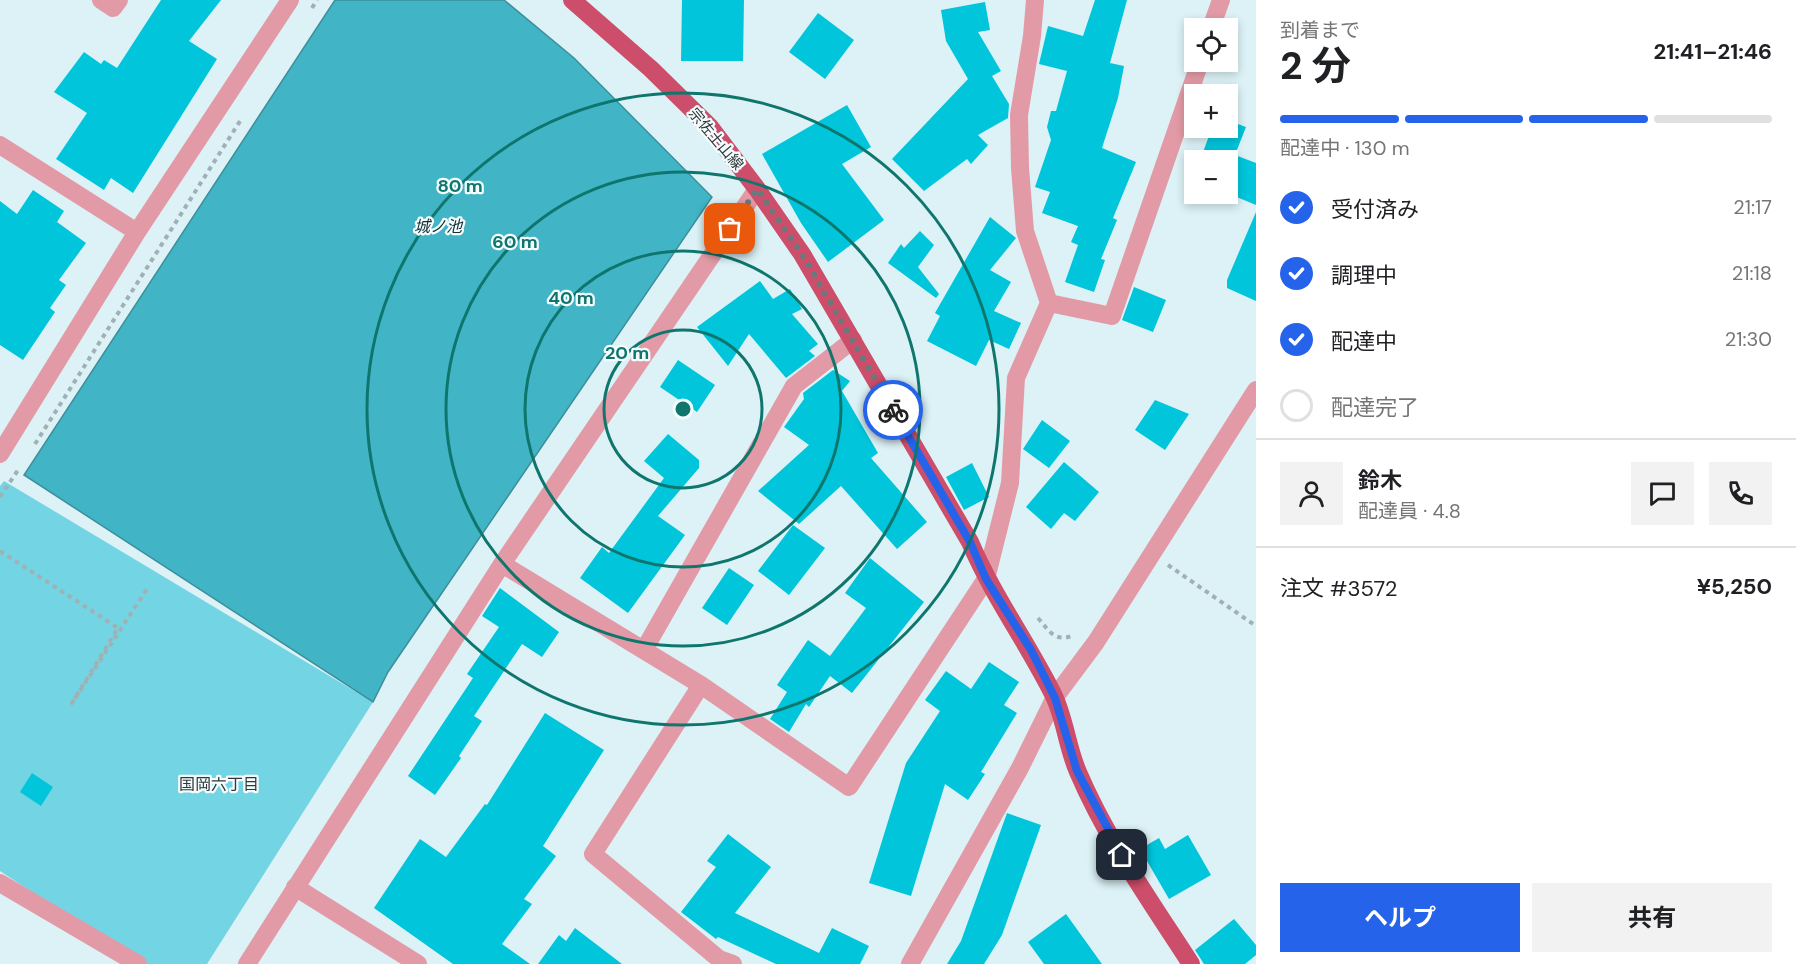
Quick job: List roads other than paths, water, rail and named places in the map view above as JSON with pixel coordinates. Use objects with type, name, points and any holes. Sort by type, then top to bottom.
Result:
[{"type":"main road","name":"宗佐土山線","points":[[572,0],[651,69],[710,127],[802,254],[970,542],[986,579],[1031,650],[1055,698],[1077,771],[1133,876],[1191,964]]},
{"type":"street","points":[[101,0],[113,8],[119,0]]},
{"type":"street","points":[[0,453],[136,232],[290,0]]},
{"type":"street","points":[[502,564],[701,686],[849,787],[986,579],[1010,483],[1016,378],[1049,303],[1025,231],[1020,168],[1019,114],[1035,0]]},
{"type":"street","points":[[1215,18],[1221,0]]},
{"type":"street","points":[[1049,303],[1112,316],[1197,72]]},
{"type":"street","points":[[0,145],[136,232]]},
{"type":"street","points":[[247,964],[502,564],[757,189]]},
{"type":"street","points":[[644,651],[794,386],[853,340]]},
{"type":"street","points":[[910,964],[1020,768],[1055,698],[1096,642],[1150,553],[1256,390]]},
{"type":"street","points":[[701,686],[592,854],[719,959],[733,964]]},
{"type":"street","points":[[0,883],[138,964]]},
{"type":"street","points":[[295,887],[418,964]]},
{"type":"water","name":"城ノ池","points":[[335,0],[504,0],[574,58],[712,197],[388,672],[373,702],[24,475]]},
{"type":"district","name":"国岡六丁目","points":[[219,784]]}]
